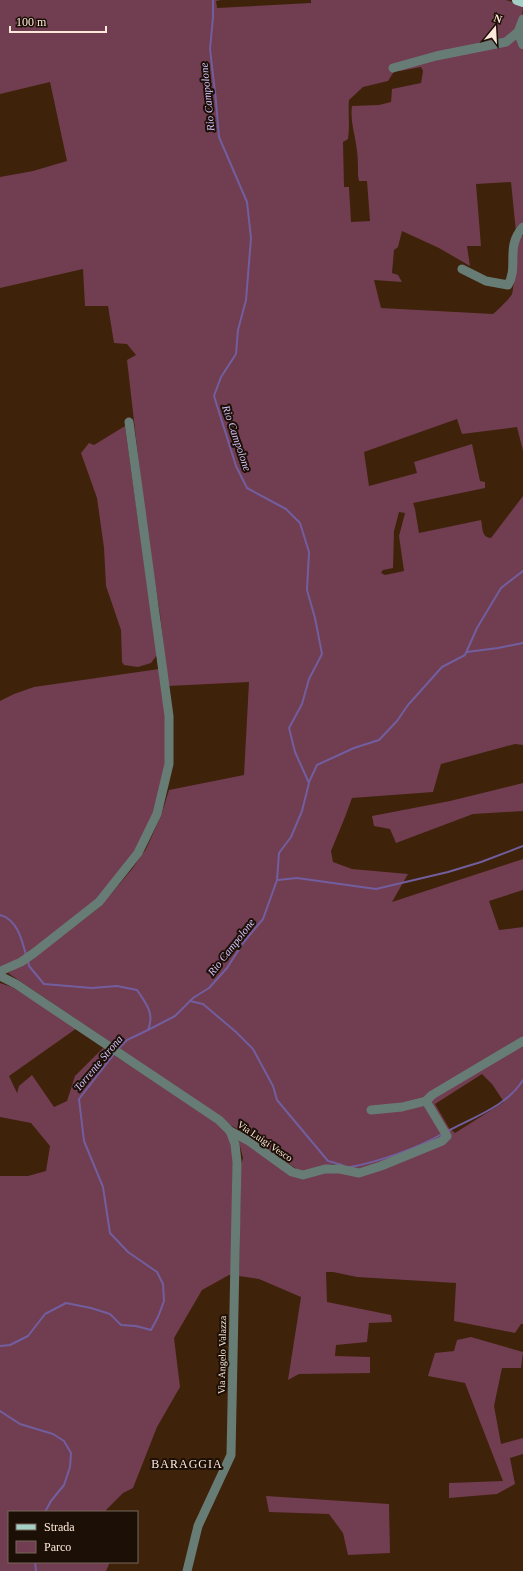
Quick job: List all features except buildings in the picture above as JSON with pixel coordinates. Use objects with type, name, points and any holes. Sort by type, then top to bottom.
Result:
[{"type":"main road","points":[[517,0],[523,2]]},
{"type":"street","points":[[393,68],[436,56],[506,42],[518,32],[523,19]]},
{"type":"street","points":[[518,32],[523,45]]},
{"type":"street","points":[[462,269],[486,281],[508,285],[512,279],[513,246],[516,237],[523,227]]},
{"type":"street","points":[[0,973],[34,953],[99,902],[138,853],[157,814],[170,764],[169,716],[129,422]]},
{"type":"street","name":"Via Luigi Vesco","points":[[0,976],[16,984],[106,1044],[219,1120],[230,1131],[249,1141],[292,1172],[303,1176],[325,1169],[340,1169],[359,1173],[442,1142],[445,1133],[426,1101]]},
{"type":"street","points":[[371,1110],[402,1107],[426,1101],[438,1092],[523,1041]]},
{"type":"street","name":"Via Angelo Valazza","points":[[187,1571],[198,1526],[231,1455],[237,1162],[235,1144],[230,1131]]},
{"type":"green space","points":[[0,0],[221,0],[216,1],[217,8],[311,3],[311,0],[506,0],[523,5],[519,26],[510,37],[505,40],[458,50],[390,68],[395,70],[388,81],[363,87],[349,100],[348,139],[343,142],[344,187],[349,187],[351,222],[370,221],[367,181],[359,181],[358,176],[352,106],[379,105],[391,102],[392,89],[421,83],[423,71],[421,67],[400,71],[399,69],[436,58],[506,43],[518,35],[523,51],[523,224],[516,232],[511,182],[476,184],[481,246],[467,246],[470,266],[439,248],[402,231],[398,247],[394,250],[392,273],[398,275],[402,282],[374,280],[381,308],[493,314],[512,294],[517,241],[520,236],[523,236],[523,451],[517,427],[462,434],[457,419],[364,452],[369,486],[417,473],[414,462],[472,444],[480,481],[485,482],[485,488],[413,503],[419,533],[481,520],[484,534],[491,538],[523,496],[523,745],[515,744],[441,764],[433,792],[352,798],[331,851],[333,862],[352,869],[408,874],[392,902],[523,859],[523,890],[489,901],[499,930],[523,927],[523,1324],[521,1324],[515,1333],[454,1321],[456,1283],[357,1277],[326,1272],[327,1302],[391,1315],[392,1322],[369,1323],[367,1342],[336,1345],[335,1356],[370,1357],[370,1373],[299,1374],[288,1380],[301,1297],[259,1279],[239,1276],[241,1165],[243,1158],[238,1138],[273,1161],[287,1174],[301,1178],[328,1171],[362,1175],[445,1143],[447,1139],[445,1137],[370,1166],[356,1169],[333,1164],[303,1173],[8,973],[34,958],[100,907],[132,869],[146,849],[161,816],[169,790],[244,775],[249,682],[168,686],[160,614],[146,525],[127,360],[136,355],[127,344],[114,343],[108,306],[85,306],[83,269],[0,288],[0,177],[33,171],[67,161],[50,82],[0,94]],"holes":[[[399,512],[405,513],[399,536],[404,571],[385,575],[381,573],[383,570],[393,568],[394,531]],[[482,1074],[492,1084],[504,1102],[455,1133],[449,1128],[435,1104]]]},
{"type":"green space","points":[[125,426],[157,655],[151,663],[138,667],[124,665],[122,662],[121,630],[106,586],[104,548],[97,498],[81,453],[89,443],[94,445]]},
{"type":"green space","points":[[159,669],[165,704],[167,765],[156,811],[137,852],[96,901],[32,952],[0,968],[0,701],[34,687]]},
{"type":"green space","points":[[523,783],[523,811],[473,814],[396,843],[390,829],[374,826],[372,816],[450,801]]},
{"type":"green space","points":[[0,983],[12,987],[77,1028],[9,1076],[17,1093],[19,1086],[32,1075],[54,1107],[67,1101],[75,1076],[103,1048],[212,1119],[228,1134],[233,1149],[232,1275],[229,1275],[202,1290],[174,1338],[180,1387],[157,1427],[133,1488],[123,1493],[106,1511],[8,1511],[8,1563],[110,1563],[106,1571],[0,1571],[0,1176],[28,1176],[46,1171],[50,1146],[31,1123],[0,1117]]},
{"type":"green space","points":[[471,1337],[523,1352],[521,1368],[502,1368],[494,1406],[501,1444],[523,1438],[523,1454],[510,1458],[515,1484],[497,1494],[449,1498],[449,1483],[503,1481],[465,1383],[428,1376],[435,1353],[454,1351],[457,1340]]},
{"type":"green space","points":[[266,1496],[389,1504],[390,1553],[348,1555],[343,1533],[329,1514],[269,1512]]},
{"type":"waterway","name":"Rio Campolone","points":[[148,1030],[175,1016],[193,998],[209,988],[227,968],[243,943],[263,919],[277,880],[279,853],[291,837],[302,811],[309,783],[295,752],[289,728],[302,704],[309,679],[322,654],[315,618],[307,590],[309,552],[300,523],[286,509],[247,488],[236,466],[214,396],[221,377],[236,354],[238,330],[246,300],[251,238],[247,202],[219,137],[210,49],[213,0]]},
{"type":"waterway","points":[[309,782],[317,765],[354,748],[379,740],[397,721],[408,705],[442,667],[465,655],[477,628],[501,588],[523,571]]},
{"type":"waterway","points":[[467,652],[523,643]]},
{"type":"waterway","points":[[278,880],[297,878],[376,889],[448,872],[481,862],[523,846]]},
{"type":"waterway","name":"Torrente Strona","points":[[0,915],[6,917],[15,925],[26,955]]},
{"type":"waterway","name":"Torrente Strona","points":[[28,961],[29,966],[44,984],[92,988],[117,986],[137,990],[144,999],[150,1014],[150,1024],[148,1030],[127,1040],[118,1049]]},
{"type":"waterway","points":[[190,1001],[203,1004],[236,1032],[253,1049],[273,1086],[277,1100],[328,1161],[342,1165]]},
{"type":"waterway","name":"Torrente Strona","points":[[0,1346],[10,1345],[28,1336],[45,1314],[66,1303],[91,1308],[110,1314],[121,1325],[136,1326],[151,1330],[158,1317],[164,1301],[163,1284],[157,1272],[128,1252],[110,1233],[103,1187],[84,1141],[79,1099],[114,1054]]},
{"type":"waterway","points":[[448,1131],[479,1116],[499,1104],[508,1097],[523,1080]]},
{"type":"waterway","points":[[350,1167],[398,1154],[442,1134]]},
{"type":"waterway","name":"Torrente Strona","points":[[0,1411],[20,1424],[53,1434],[64,1441],[71,1453],[70,1467],[64,1485],[51,1501],[46,1511]]},
{"type":"waterway","name":"Torrente Strona","points":[[35,1563],[36,1571]]},
{"type":"district","name":"BARAGGIA","points":[[187,1464]]}]
